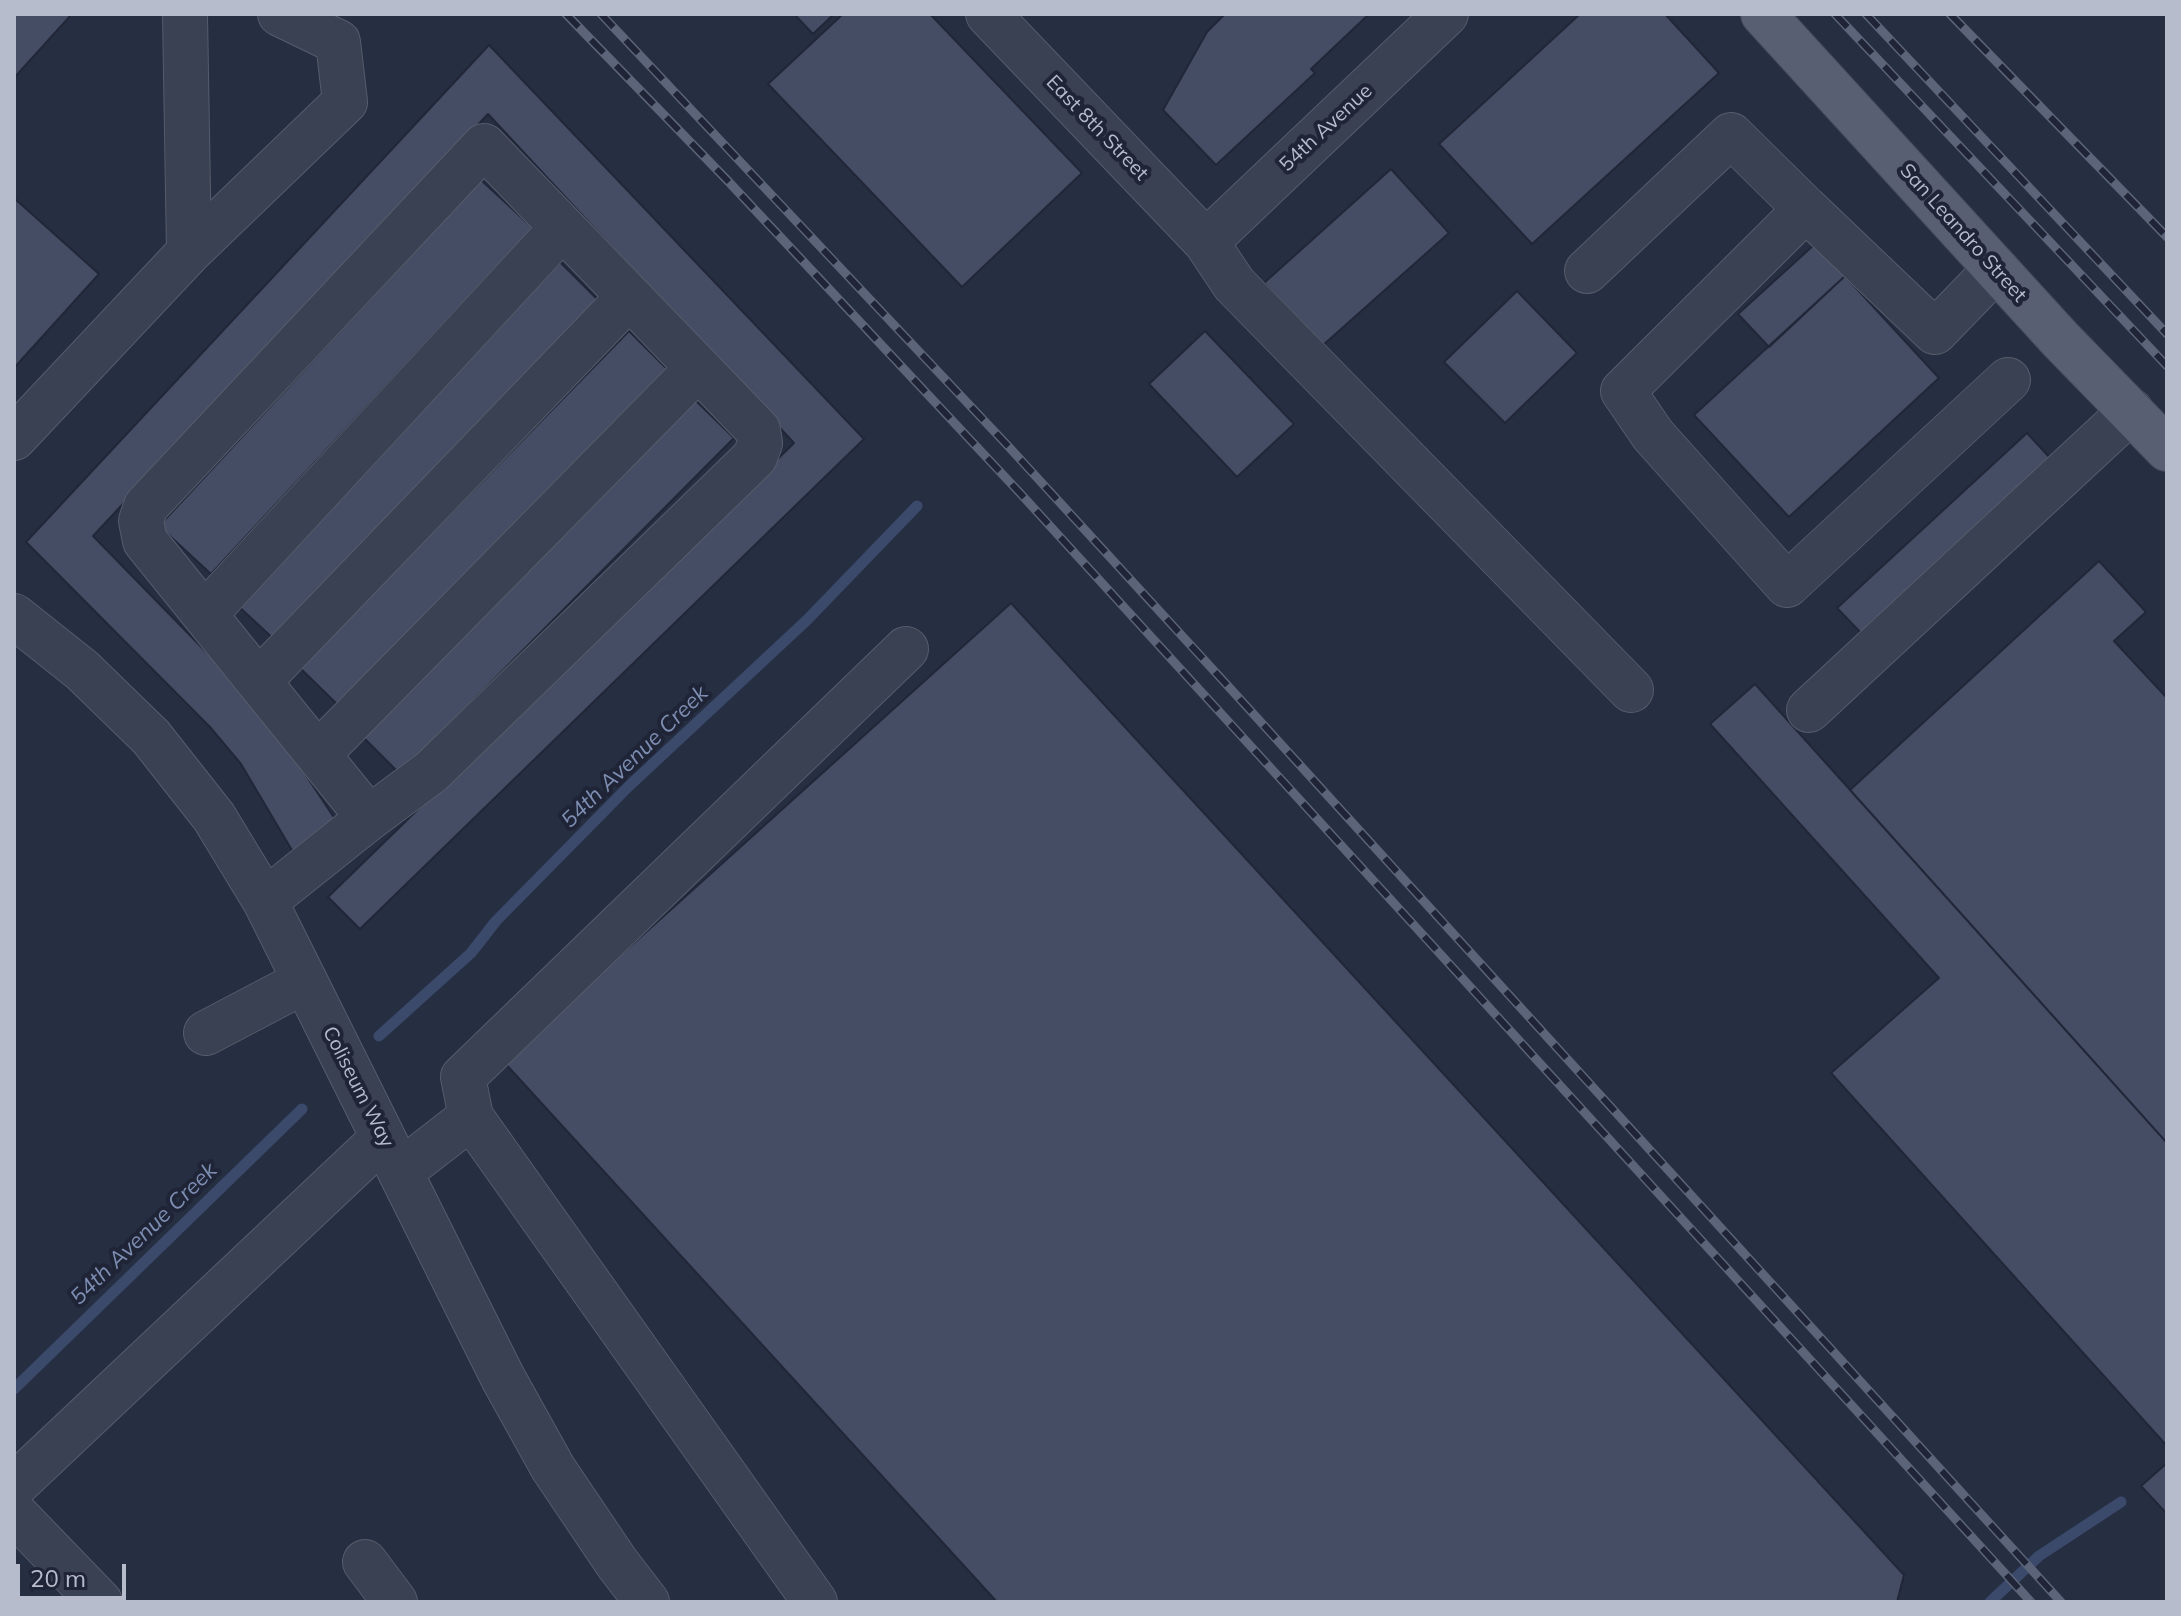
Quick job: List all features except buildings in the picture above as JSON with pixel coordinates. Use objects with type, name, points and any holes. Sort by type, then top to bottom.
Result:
[{"type":"main road","name":"San Leandro Street","points":[[1763,14],[2060,339],[2167,449]]},
{"type":"street","points":[[185,14],[189,252]]},
{"type":"street","points":[[14,438],[189,252],[345,102],[338,42],[280,14]]},
{"type":"street","name":"East 8th Street","points":[[988,14],[1206,242],[1234,284],[1631,690]]},
{"type":"street","name":"54th Avenue","points":[[1206,242],[1446,14]]},
{"type":"street","points":[[1587,271],[1731,135],[1935,332],[1996,269]]},
{"type":"street","points":[[265,901],[431,772],[755,457],[760,443],[758,430],[484,146],[146,506],[141,521],[145,541],[369,818]]},
{"type":"street","points":[[1806,209],[1623,391],[1653,435],[1787,585],[2008,380]]},
{"type":"street","points":[[205,614],[562,228]]},
{"type":"street","points":[[259,681],[629,297]]},
{"type":"street","points":[[318,754],[698,368]]},
{"type":"street","points":[[1809,710],[2131,411]]},
{"type":"street","name":"Coliseum Way","points":[[14,616],[82,670],[151,737],[214,817],[265,901],[503,1378],[553,1468],[647,1602]]},
{"type":"street","points":[[815,1602],[471,1117],[463,1077],[906,649]]},
{"type":"street","points":[[206,1033],[305,981]]},
{"type":"street","points":[[14,1486],[392,1155],[471,1117]]},
{"type":"street","points":[[14,1513],[100,1602]]},
{"type":"street","points":[[365,1562],[395,1602]]},
{"type":"waterway","name":"54th Avenue Creek","points":[[379,1036],[471,953],[496,921],[629,786],[807,620],[917,506]]},
{"type":"waterway","name":"54th Avenue Creek","points":[[14,1389],[302,1109]]},
{"type":"waterway","points":[[1990,1602],[2039,1556],[2121,1502]]},
{"type":"railway","points":[[566,14],[727,180],[1019,492],[2031,1602]]},
{"type":"railway","points":[[601,14],[1008,446],[2061,1602]]},
{"type":"railway","points":[[1835,14],[2167,366]]},
{"type":"railway","points":[[1866,14],[2167,334]]},
{"type":"railway","points":[[1950,14],[2167,237]]}]
